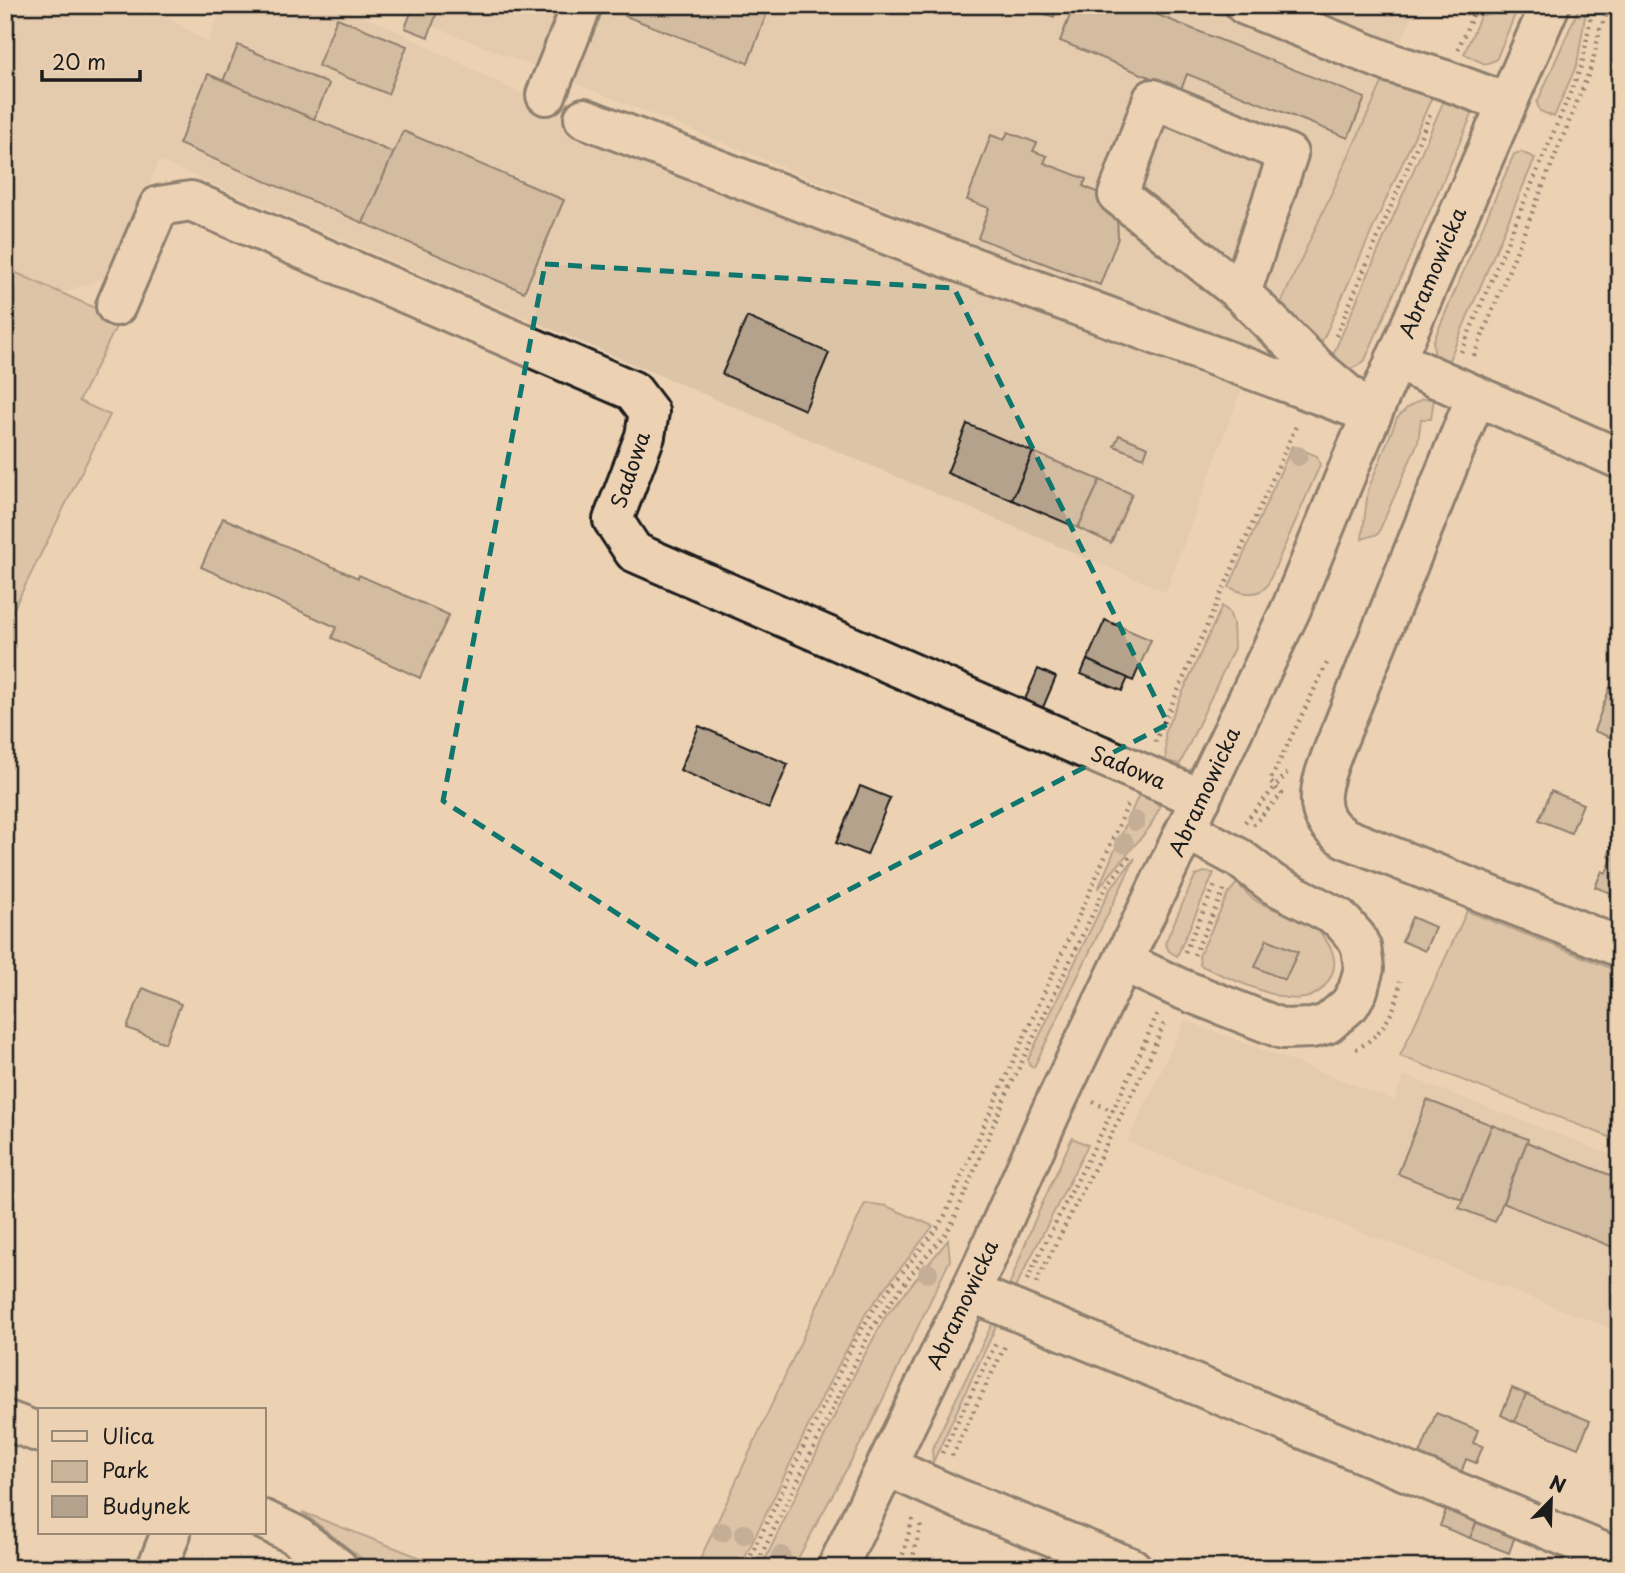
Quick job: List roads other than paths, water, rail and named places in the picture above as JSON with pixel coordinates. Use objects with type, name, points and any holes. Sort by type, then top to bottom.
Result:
[{"type":"street","points":[[546,95],[582,5]]},
{"type":"street","points":[[1245,5],[1391,63],[1507,103]]},
{"type":"street","name":"Abramowicka","points":[[836,1568],[971,1292],[1050,1114],[1292,609],[1395,360],[1550,5]]},
{"type":"street","points":[[1241,293],[1288,154],[1153,99],[1118,195],[1241,293],[1315,382]]},
{"type":"street","points":[[584,118],[927,250],[1315,382],[1372,414]]},
{"type":"street","name":"Sadowa","points":[[116,306],[159,206],[191,201],[633,391],[649,412],[645,436],[613,520],[634,552],[1141,774],[1194,814],[1249,839],[1259,875],[1327,910],[1349,927],[1361,947],[1363,958],[1362,980],[1350,1003],[1327,1024],[1292,1030],[1274,1027],[1124,962]]},
{"type":"street","points":[[1395,360],[1620,459]]},
{"type":"street","points":[[1461,390],[1330,760],[1321,789],[1324,818],[1334,831],[1345,838],[1620,947]]},
{"type":"street","points":[[971,1292],[1620,1559]]},
{"type":"street","points":[[5,1420],[38,1432]]},
{"type":"street","points":[[886,1466],[1132,1568]]},
{"type":"street","points":[[266,1521],[295,1535],[338,1568]]},
{"type":"street","points":[[157,1568],[171,1534]]}]
